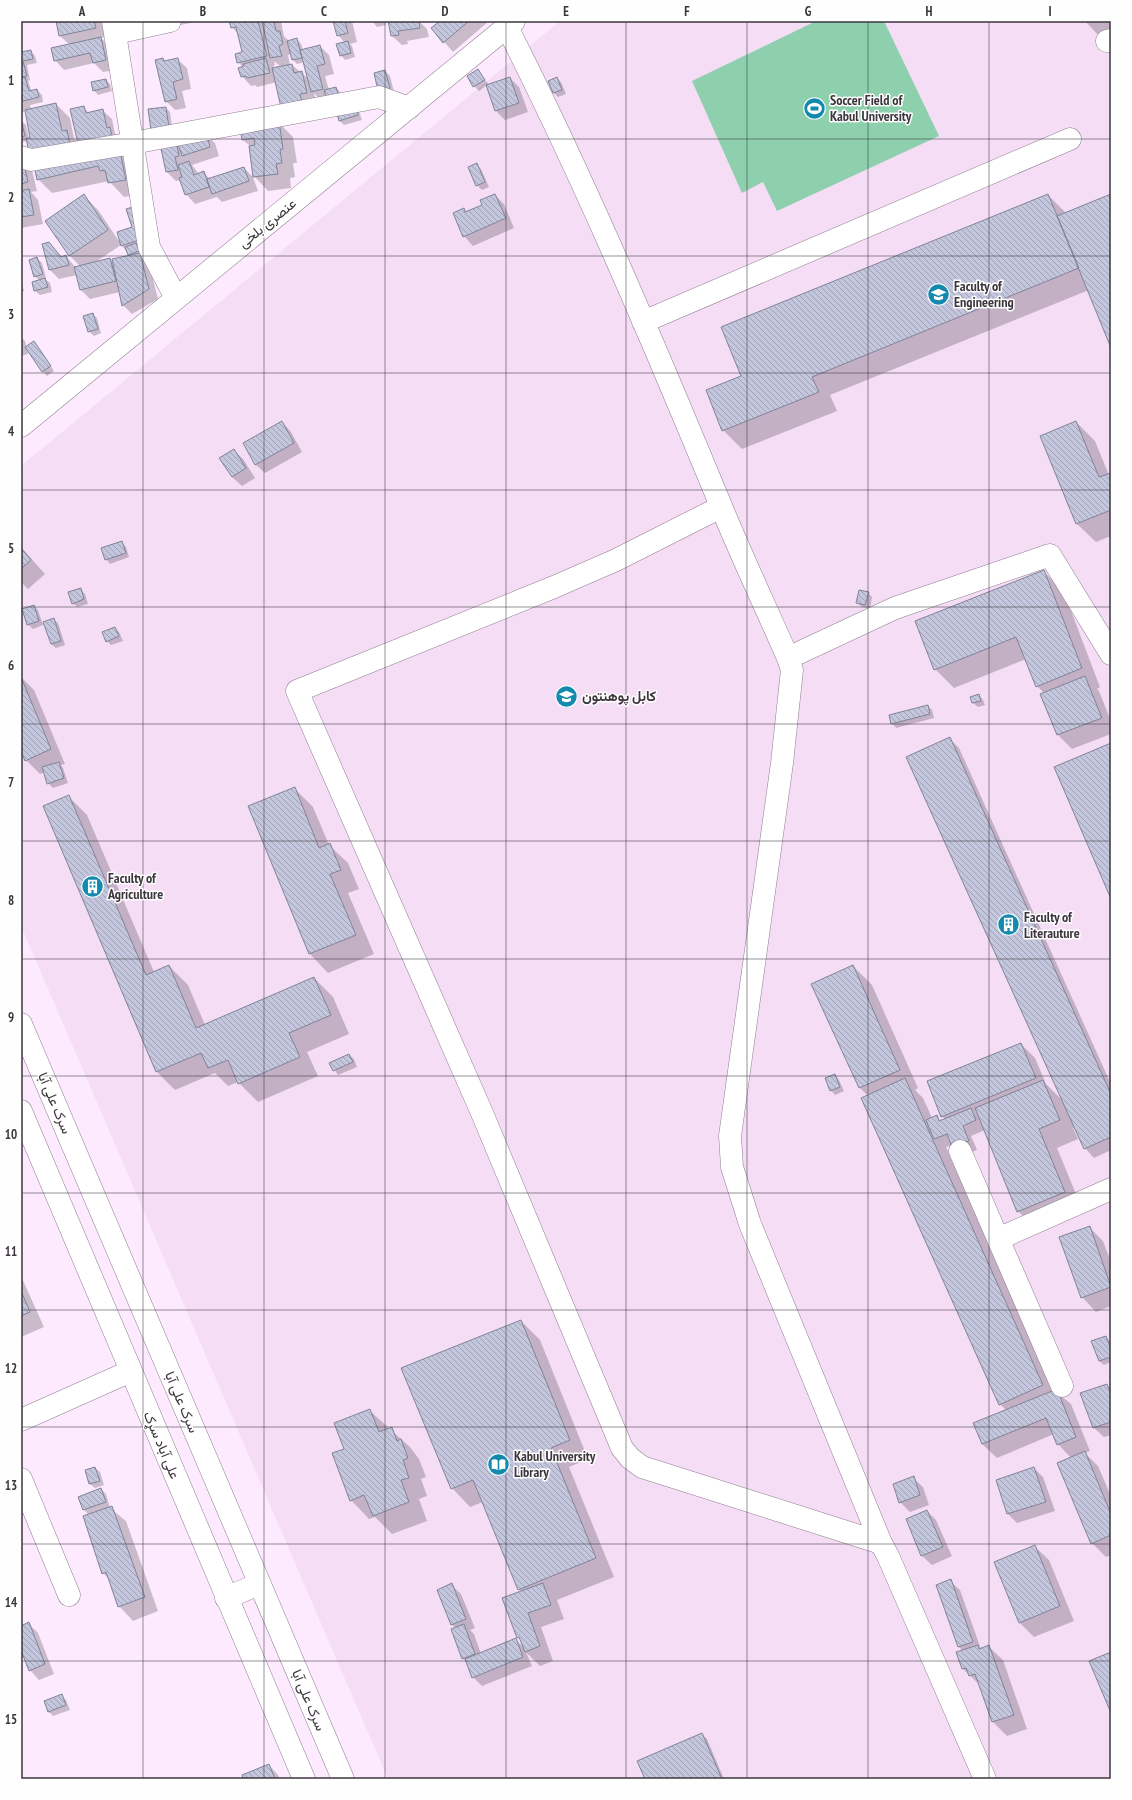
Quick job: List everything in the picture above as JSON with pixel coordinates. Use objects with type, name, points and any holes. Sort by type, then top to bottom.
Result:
[{"type":"street","points":[[170,21],[115,27],[149,247],[176,298]]},
{"type":"street","points":[[510,24],[643,322],[792,670],[782,763],[730,1136],[732,1167],[750,1224],[881,1543],[985,1779]]},
{"type":"street","name":"عنصری بلخی","points":[[21,426],[510,24]]},
{"type":"street","points":[[21,157],[31,160],[133,143],[379,97],[409,108]]},
{"type":"street","points":[[643,322],[1070,139]]},
{"type":"street","points":[[721,507],[616,560],[554,587],[297,691],[482,1113],[613,1428],[626,1453],[642,1467],[881,1543]]},
{"type":"street","points":[[788,658],[895,608],[1050,555],[1111,654]]},
{"type":"street","name":"سرک علی آبا","points":[[23,1035],[343,1779]]},
{"type":"street","name":"علی آباد سړک","points":[[21,1110],[226,1598],[304,1779]]},
{"type":"street","points":[[960,1151],[1062,1386]]},
{"type":"street","points":[[998,1239],[1111,1189]]},
{"type":"street","points":[[21,1420],[131,1371]]},
{"type":"street","points":[[21,1479],[69,1595]]},
{"type":"street","points":[[226,1598],[259,1584]]},
{"type":"shaded area","name":"کابل پوهنتون","points":[[560,21],[1111,21],[1111,1779],[388,1779],[21,926],[21,466]]},
{"type":"green space","name":"Soccer Field of Kabul University","points":[[816,21],[884,21],[939,136],[777,211],[763,182],[742,193],[692,81]]},
{"type":"building","points":[[56,21],[94,21],[96,28],[59,36]]},
{"type":"building","points":[[229,21],[258,21],[267,56],[237,63],[235,54],[242,52],[236,27],[231,28]]},
{"type":"building","points":[[262,21],[274,21],[276,31],[280,31],[283,44],[279,46],[282,56],[270,58]]},
{"type":"building","points":[[333,21],[345,21],[348,33],[337,36]]},
{"type":"building","points":[[388,21],[419,21],[420,28],[398,31],[399,35],[391,36]]},
{"type":"building","points":[[440,21],[469,21],[443,43],[431,28]]},
{"type":"building","points":[[101,37],[106,60],[93,63],[90,53],[54,61],[51,48]]},
{"type":"building","points":[[297,38],[302,58],[292,60],[287,41]]},
{"type":"building","points":[[348,41],[351,53],[340,56],[336,44]]},
{"type":"building","points":[[320,45],[325,64],[317,66],[323,89],[311,92],[300,50]]},
{"type":"building","points":[[31,50],[33,59],[23,61],[27,76],[21,77],[21,52]]},
{"type":"building","points":[[163,58],[164,61],[178,58],[183,79],[173,82],[177,99],[165,102],[155,60]]},
{"type":"building","points":[[266,58],[270,73],[247,78],[246,76],[241,77],[238,68],[244,66],[243,64]]},
{"type":"building","points":[[292,64],[294,73],[302,71],[307,93],[300,94],[303,107],[282,112],[272,68]]},
{"type":"building","points":[[478,69],[485,80],[473,87],[467,76]]},
{"type":"building","points":[[385,70],[390,88],[378,91],[374,73]]},
{"type":"building","points":[[25,77],[29,91],[37,89],[39,97],[23,101],[21,92],[21,78]]},
{"type":"building","points":[[510,77],[519,103],[495,111],[486,85]]},
{"type":"building","points":[[557,77],[562,90],[553,93],[548,81]]},
{"type":"building","points":[[106,79],[108,87],[93,91],[91,82]]},
{"type":"building","points":[[336,87],[339,96],[327,100],[324,90]]},
{"type":"building","points":[[56,103],[62,131],[67,130],[71,150],[30,156],[26,138],[30,138],[25,110]]},
{"type":"building","points":[[355,105],[358,115],[339,121],[336,111]]},
{"type":"building","points":[[84,106],[86,113],[103,109],[107,128],[110,127],[113,140],[79,148],[70,109]]},
{"type":"building","points":[[166,107],[169,128],[151,130],[148,109]]},
{"type":"building","points":[[21,119],[25,136],[21,137]]},
{"type":"building","points":[[279,121],[283,149],[280,150],[282,163],[276,164],[278,174],[253,177],[249,146],[255,145],[254,138],[242,140],[240,127]]},
{"type":"building","points":[[206,132],[210,147],[182,156],[177,141]]},
{"type":"building","points":[[176,140],[179,156],[175,157],[178,170],[166,172],[160,144]]},
{"type":"building","points":[[119,147],[126,180],[108,183],[105,170],[100,171],[98,166],[37,180],[34,166]]},
{"type":"building","points":[[21,160],[23,160],[28,182],[21,184]]},
{"type":"building","points":[[189,161],[194,175],[204,171],[209,187],[185,195],[179,178],[182,177],[178,165]]},
{"type":"building","points":[[477,163],[485,182],[476,186],[468,167]]},
{"type":"building","points":[[244,167],[249,181],[212,194],[207,179]]},
{"type":"building","points":[[29,189],[34,215],[21,217],[21,191]]},
{"type":"building","points":[[84,194],[108,230],[69,256],[45,221]]},
{"type":"building","points":[[495,194],[506,218],[463,237],[453,213],[464,208],[465,212],[482,205],[480,200]]},
{"type":"building","points":[[1048,194],[1079,268],[812,377],[819,392],[722,431],[706,390],[741,376],[721,327]]},
{"type":"building","points":[[1111,194],[1111,348],[1057,216]]},
{"type":"building","points":[[136,206],[145,238],[121,246],[117,232],[132,227],[126,209]]},
{"type":"building","points":[[49,242],[61,257],[66,255],[69,265],[49,270],[42,244]]},
{"type":"building","points":[[136,243],[139,251],[128,255],[125,247]]},
{"type":"building","points":[[140,253],[149,289],[122,306],[112,259]]},
{"type":"building","points":[[37,257],[43,274],[34,277],[29,260]]},
{"type":"building","points":[[110,258],[116,281],[80,290],[74,267]]},
{"type":"building","points":[[45,278],[48,287],[34,291],[32,282]]},
{"type":"building","points":[[93,313],[98,329],[88,332],[83,316]]},
{"type":"building","points":[[34,341],[51,366],[42,372],[25,347]]},
{"type":"building","points":[[282,421],[294,443],[255,465],[243,443]]},
{"type":"building","points":[[1076,421],[1099,477],[1111,473],[1111,510],[1076,524],[1040,436]]},
{"type":"building","points":[[234,449],[246,468],[232,477],[219,458]]},
{"type":"building","points":[[122,541],[126,553],[105,560],[101,548]]},
{"type":"building","points":[[21,548],[31,560],[21,569]]},
{"type":"building","points":[[1044,570],[1082,668],[1036,687],[1016,637],[934,670],[915,621]]},
{"type":"building","points":[[81,588],[84,599],[72,604],[68,592]]},
{"type":"building","points":[[859,590],[869,592],[865,605],[856,603]]},
{"type":"building","points":[[34,605],[39,621],[27,625],[22,609]]},
{"type":"building","points":[[54,618],[61,641],[51,644],[43,622]]},
{"type":"building","points":[[115,627],[119,636],[106,642],[102,632]]},
{"type":"building","points":[[1085,676],[1102,718],[1057,735],[1040,694]]},
{"type":"building","points":[[21,677],[51,749],[25,761],[21,751]]},
{"type":"building","points":[[979,694],[981,701],[972,703],[970,697]]},
{"type":"building","points":[[928,705],[930,714],[891,724],[889,715]]},
{"type":"building","name":"Faculty of Literauture","points":[[950,737],[1111,1094],[1111,1137],[1084,1149],[906,757]]},
{"type":"building","points":[[1111,743],[1111,899],[1054,767]]},
{"type":"building","points":[[59,762],[64,778],[47,784],[42,767]]},
{"type":"building","points":[[295,787],[319,848],[330,843],[341,870],[330,874],[356,935],[309,954],[248,806]]},
{"type":"building","name":"Faculty of Agriculture","points":[[69,795],[146,975],[169,965],[196,1028],[314,977],[331,1015],[289,1033],[300,1057],[238,1084],[228,1060],[208,1068],[201,1053],[156,1072],[43,806]]},
{"type":"building","points":[[853,965],[900,1070],[859,1088],[811,984]]},
{"type":"building","points":[[1021,1043],[1036,1078],[941,1117],[927,1081]]},
{"type":"building","points":[[349,1054],[353,1062],[333,1071],[329,1063]]},
{"type":"building","points":[[835,1074],[840,1087],[830,1091],[825,1078]]},
{"type":"building","points":[[905,1078],[1043,1385],[999,1405],[861,1098]]},
{"type":"building","points":[[1043,1080],[1060,1120],[1039,1129],[1065,1192],[1017,1212],[975,1108]]},
{"type":"building","points":[[971,1108],[976,1120],[963,1126],[969,1141],[952,1147],[947,1134],[934,1139],[926,1120],[937,1115],[939,1121]]},
{"type":"building","points":[[1090,1226],[1111,1287],[1081,1298],[1059,1237]]},
{"type":"building","points":[[21,1291],[30,1312],[21,1316]]},
{"type":"building","name":"Kabul University Library","points":[[521,1320],[570,1440],[551,1448],[596,1558],[518,1590],[473,1480],[451,1489],[401,1368]]},
{"type":"building","points":[[1106,1336],[1111,1349],[1111,1357],[1099,1361],[1091,1341]]},
{"type":"building","points":[[1107,1384],[1111,1394],[1111,1422],[1093,1428],[1080,1393]]},
{"type":"building","points":[[1057,1389],[1076,1437],[1057,1445],[1046,1418],[982,1444],[973,1423]]},
{"type":"building","points":[[370,1409],[379,1432],[392,1427],[397,1441],[401,1439],[408,1458],[403,1460],[409,1478],[401,1480],[409,1502],[373,1516],[364,1495],[350,1501],[332,1453],[344,1449],[334,1423]]},
{"type":"building","points":[[1085,1451],[1111,1514],[1111,1535],[1091,1544],[1057,1463]]},
{"type":"building","points":[[95,1467],[100,1481],[89,1484],[85,1470]]},
{"type":"building","points":[[1034,1467],[1046,1502],[1007,1514],[996,1480]]},
{"type":"building","points":[[914,1476],[920,1495],[899,1503],[893,1484]]},
{"type":"building","points":[[101,1488],[106,1502],[83,1510],[78,1497]]},
{"type":"building","points":[[112,1506],[145,1597],[118,1607],[106,1572],[102,1574],[83,1516]]},
{"type":"building","points":[[927,1510],[943,1547],[921,1556],[906,1519]]},
{"type":"building","points":[[1035,1545],[1060,1606],[1019,1623],[994,1562]]},
{"type":"building","points":[[951,1579],[973,1642],[958,1647],[936,1585]]},
{"type":"building","points":[[452,1583],[466,1619],[451,1625],[437,1590]]},
{"type":"building","points":[[543,1583],[551,1605],[528,1613],[540,1646],[525,1652],[519,1637],[517,1638],[502,1598]]},
{"type":"building","points":[[29,1622],[45,1664],[29,1671],[21,1650],[21,1626]]},
{"type":"building","points":[[464,1624],[475,1654],[462,1659],[451,1629]]},
{"type":"building","points":[[516,1638],[523,1657],[472,1678],[465,1659]]},
{"type":"building","points":[[978,1645],[979,1649],[989,1645],[1014,1715],[992,1722],[975,1674],[969,1676],[966,1668],[962,1669],[956,1652]]},
{"type":"building","points":[[1111,1652],[1111,1713],[1089,1661]]},
{"type":"building","points":[[62,1694],[66,1705],[48,1712],[44,1701]]},
{"type":"building","points":[[702,1733],[722,1779],[645,1779],[637,1761]]},
{"type":"building","points":[[269,1764],[275,1779],[243,1779],[242,1775]]},
{"type":"place","name":"Soccer Field of Kabul University","points":[[815,108]]},
{"type":"place","name":"Faculty of Engineering","points":[[938,294]]},
{"type":"place","name":"کابل پوهنتون","points":[[566,696]]},
{"type":"place","name":"Faculty of Agriculture","points":[[92,886]]},
{"type":"place","name":"Faculty of Literauture","points":[[1009,925]]},
{"type":"place","name":"Kabul University Library","points":[[499,1464]]}]
